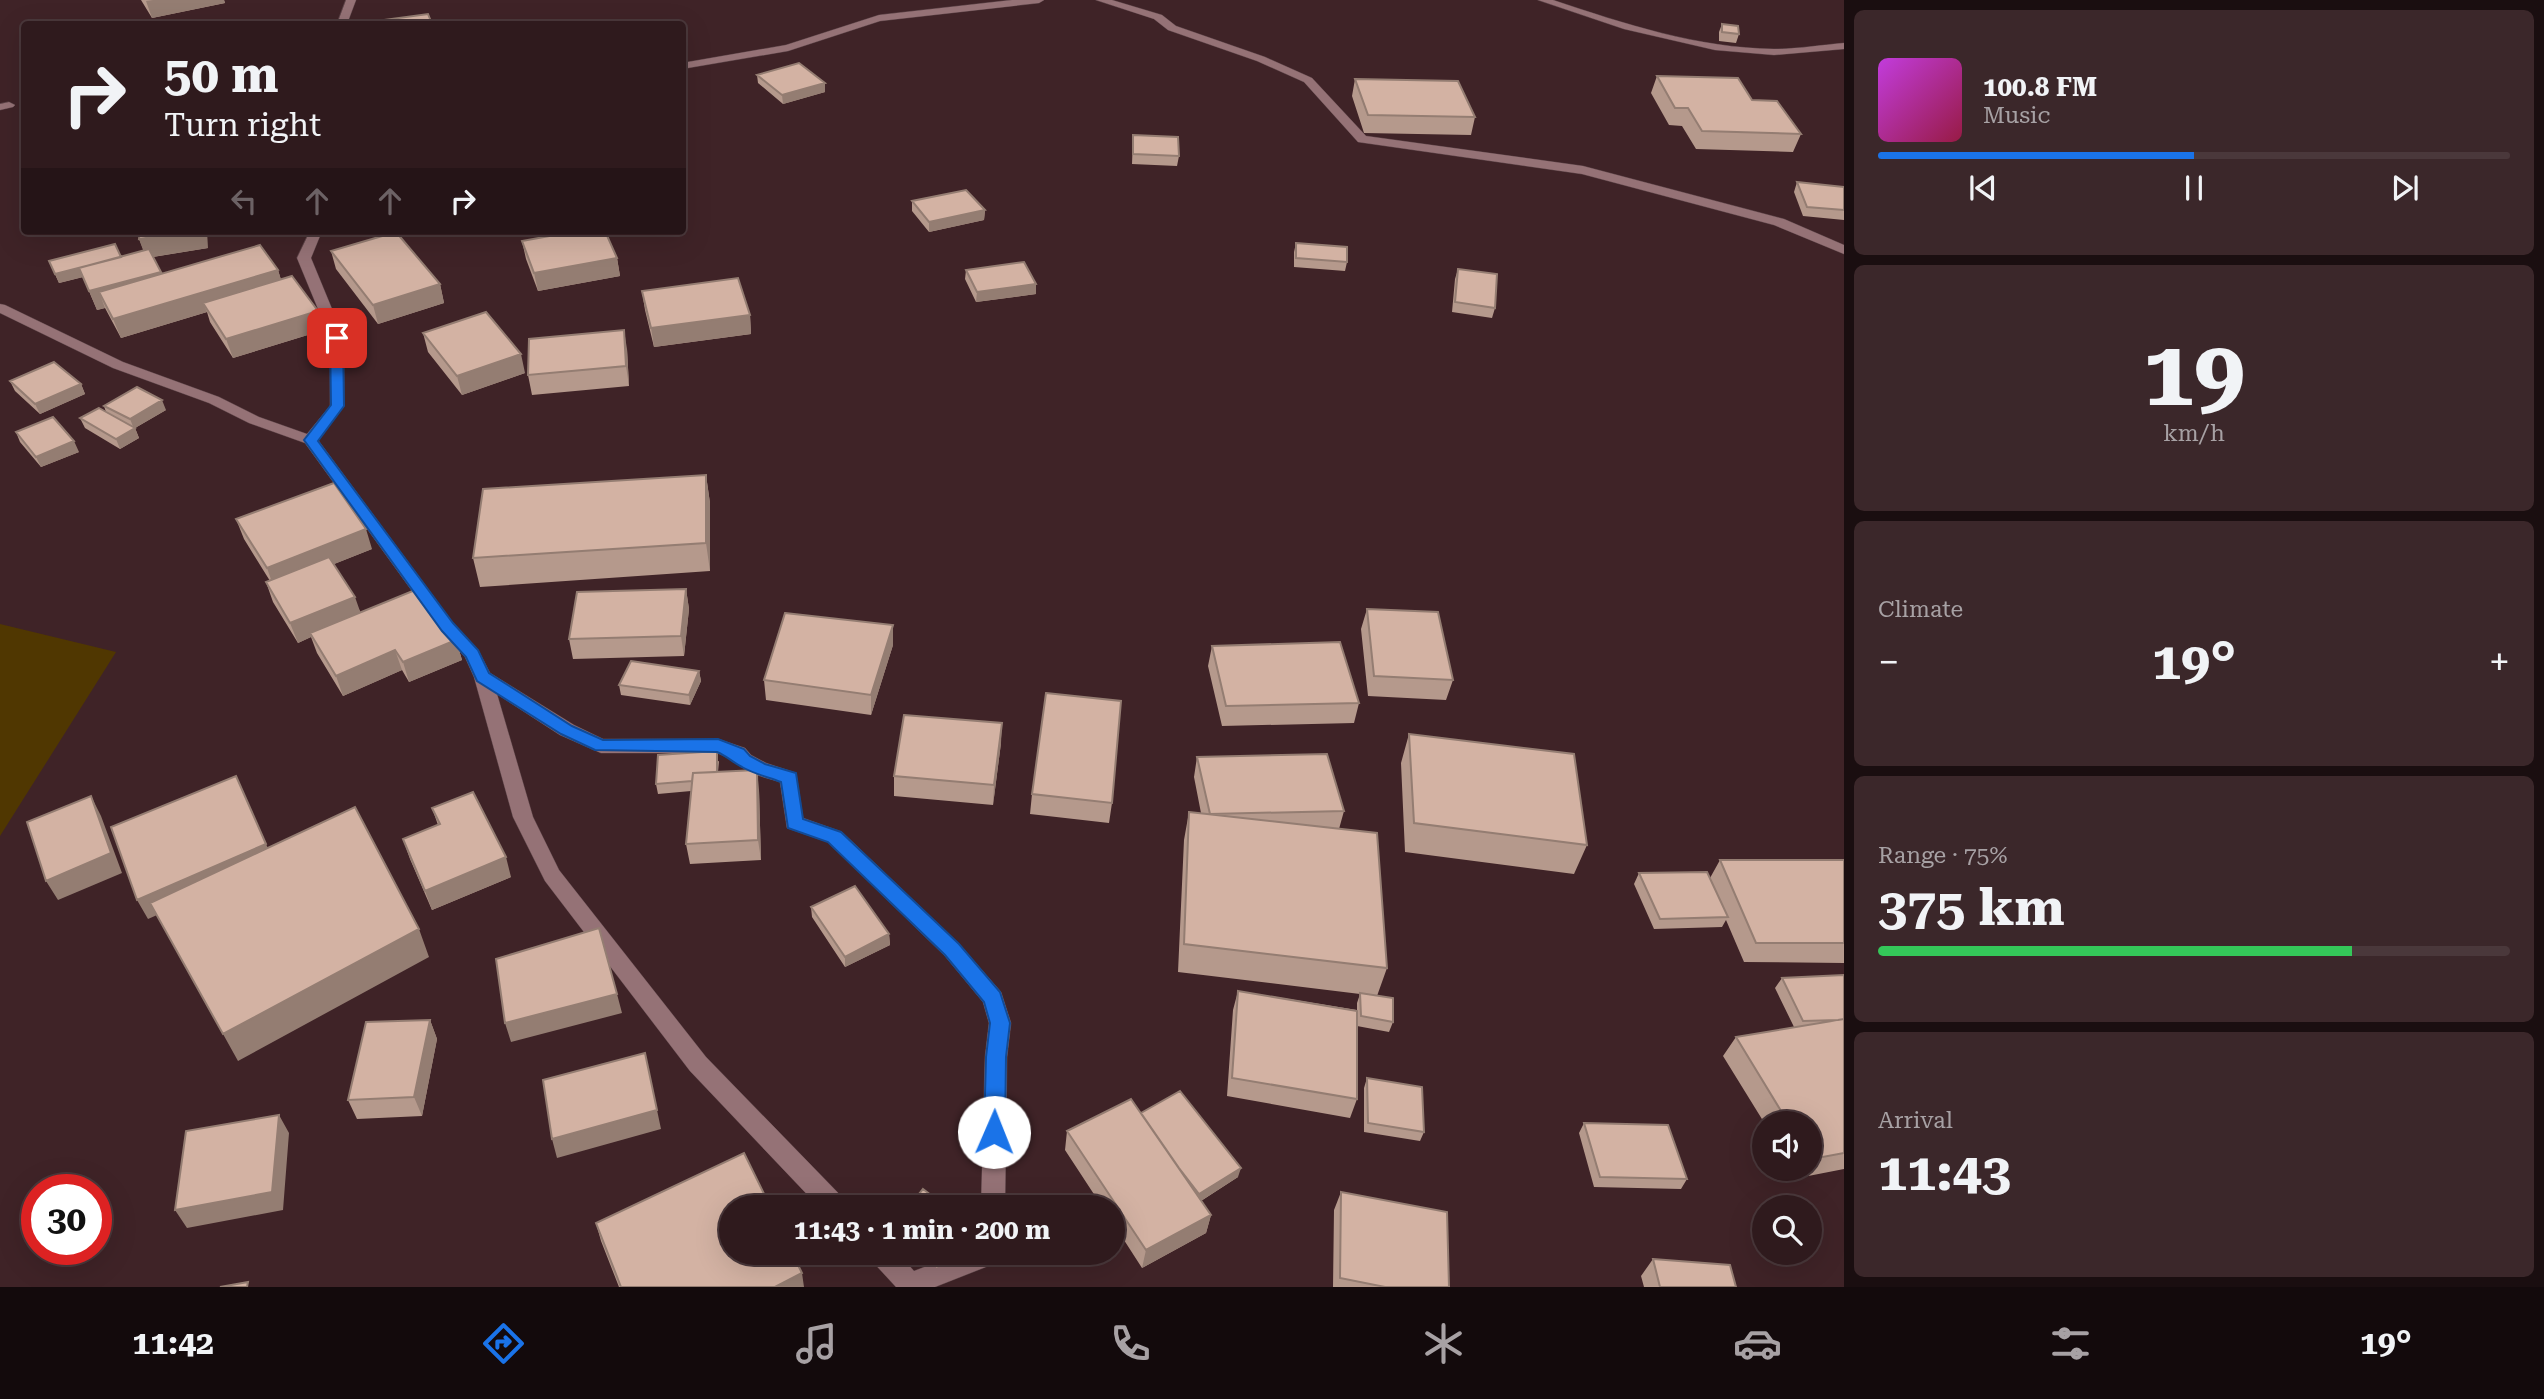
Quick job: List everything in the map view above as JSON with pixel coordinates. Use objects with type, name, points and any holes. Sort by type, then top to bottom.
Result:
[{"type":"street","points":[[343,21],[351,0]]},
{"type":"street","points":[[686,65],[788,48],[879,18],[1039,0]]},
{"type":"street","points":[[1101,0],[1158,17],[1172,28],[1261,59],[1308,80],[1362,139],[1583,170],[1779,222],[1844,250]]},
{"type":"street","points":[[1543,0],[1648,34],[1723,48],[1775,52],[1844,46]]},
{"type":"street","points":[[310,440],[337,406],[337,338],[304,258],[314,235]]},
{"type":"street","points":[[0,308],[118,365],[214,400],[254,420],[310,440],[447,627],[472,654],[483,677],[523,817],[552,876],[698,1064],[824,1195]]},
{"type":"street","points":[[483,677],[566,730],[601,746],[718,746],[738,753],[744,760],[759,768],[789,778],[794,823],[835,837],[952,950],[993,998],[1000,1023],[996,1057],[993,1195]]},
{"type":"street","points":[[892,1265],[912,1286],[963,1265]]},
{"type":"shaded area","points":[[0,624],[116,652],[0,836]]},
{"type":"building","points":[[428,14],[431,21],[376,21]]},
{"type":"building","points":[[1722,24],[1738,26],[1739,34],[1722,32]]},
{"type":"building","points":[[799,63],[825,83],[782,95],[757,75]]},
{"type":"building","points":[[1657,76],[1738,78],[1752,100],[1777,101],[1801,134],[1702,131],[1688,108],[1675,108]]},
{"type":"building","points":[[1355,79],[1458,81],[1475,117],[1368,115]]},
{"type":"building","points":[[1133,135],[1178,137],[1179,156],[1133,154]]},
{"type":"building","points":[[1797,182],[1844,187],[1844,210],[1807,207]]},
{"type":"building","points":[[966,190],[985,210],[929,222],[912,201]]},
{"type":"building","points":[[140,235],[166,235],[139,239]]},
{"type":"building","points":[[386,235],[399,235],[440,284],[373,305],[331,251]]},
{"type":"building","points":[[555,235],[607,235],[617,258],[534,273],[522,241]]},
{"type":"building","points":[[1296,243],[1347,247],[1347,262],[1296,258]]},
{"type":"building","points":[[115,244],[121,257],[55,274],[49,261]]},
{"type":"building","points":[[260,245],[278,270],[113,319],[99,292]]},
{"type":"building","points":[[149,249],[161,272],[89,291],[79,268]]},
{"type":"building","points":[[1024,262],[1036,284],[977,292],[966,270]]},
{"type":"building","points":[[1458,269],[1497,274],[1495,308],[1455,302]]},
{"type":"building","points":[[292,276],[318,311],[226,339],[203,303]]},
{"type":"building","points":[[738,278],[750,315],[651,328],[642,291]]},
{"type":"building","points":[[486,312],[521,354],[457,376],[423,333]]},
{"type":"building","points":[[624,330],[626,366],[528,375],[529,339]]},
{"type":"building","points":[[54,362],[81,384],[35,404],[10,381]]},
{"type":"building","points":[[137,387],[162,400],[130,419],[104,406]]},
{"type":"building","points":[[99,408],[135,428],[116,439],[80,418]]},
{"type":"building","points":[[53,417],[74,441],[36,457],[16,432]]},
{"type":"building","points":[[706,475],[706,543],[473,558],[483,489]]},
{"type":"building","points":[[334,483],[366,529],[267,568],[236,519]]},
{"type":"building","points":[[329,557],[355,597],[290,623],[266,582]]},
{"type":"building","points":[[420,588],[456,640],[403,662],[395,650],[336,676],[310,633]]},
{"type":"building","points":[[686,589],[681,636],[569,639],[577,592]]},
{"type":"building","points":[[1367,609],[1438,612],[1453,680],[1374,676]]},
{"type":"building","points":[[785,613],[893,625],[871,695],[764,680]]},
{"type":"building","points":[[1340,642],[1359,703],[1226,706],[1212,646]]},
{"type":"building","points":[[631,661],[699,671],[689,695],[619,685]]},
{"type":"building","points":[[1046,693],[1121,701],[1112,803],[1032,794]]},
{"type":"building","points":[[904,715],[1002,723],[994,785],[894,776]]},
{"type":"building","points":[[1409,734],[1574,754],[1587,845],[1414,823]]},
{"type":"building","points":[[717,751],[717,772],[693,773],[692,781],[656,784],[658,755]]},
{"type":"building","points":[[1327,754],[1344,811],[1210,814],[1197,757]]},
{"type":"building","points":[[757,770],[758,840],[686,844],[693,773]]},
{"type":"building","points":[[236,776],[266,844],[137,900],[111,827]]},
{"type":"building","points":[[473,792],[506,857],[425,891],[403,839],[440,824],[432,808]]},
{"type":"building","points":[[91,796],[111,853],[46,881],[27,822]]},
{"type":"building","points":[[355,807],[419,929],[223,1034],[150,903]]},
{"type":"building","points":[[1189,812],[1377,833],[1387,968],[1184,944]]},
{"type":"building","points":[[1720,860],[1844,860],[1844,943],[1756,943]]},
{"type":"building","points":[[1707,872],[1728,917],[1660,919],[1639,873]]},
{"type":"building","points":[[855,886],[889,934],[845,957],[811,907]]},
{"type":"building","points":[[599,928],[617,994],[505,1023],[496,959]]},
{"type":"building","points":[[1844,975],[1844,1019],[1838,1020],[1803,1021],[1782,978]]},
{"type":"building","points":[[1238,991],[1357,1011],[1357,1099],[1232,1078]]},
{"type":"building","points":[[1360,993],[1393,998],[1393,1022],[1361,1016]]},
{"type":"building","points":[[1844,1019],[1844,1153],[1822,1157],[1822,1111],[1781,1111],[1736,1037]]},
{"type":"building","points":[[430,1020],[414,1097],[348,1100],[366,1022]]},
{"type":"building","points":[[645,1053],[657,1110],[552,1139],[543,1080]]},
{"type":"building","points":[[1367,1078],[1422,1087],[1424,1132],[1368,1123]]},
{"type":"building","points":[[1180,1091],[1241,1168],[1199,1194],[1141,1113]]},
{"type":"building","points":[[1131,1099],[1211,1215],[1146,1250],[1125,1218],[1125,1195],[1109,1195],[1067,1131]]},
{"type":"building","points":[[279,1115],[272,1192],[175,1210],[186,1131]]},
{"type":"building","points":[[1584,1123],[1668,1125],[1687,1179],[1600,1177]]},
{"type":"building","points":[[744,1153],[765,1195],[719,1195],[719,1265],[798,1265],[802,1273],[775,1287],[621,1287],[596,1223]]},
{"type":"building","points":[[923,1189],[931,1195],[918,1195]]},
{"type":"building","points":[[1341,1192],[1447,1212],[1449,1287],[1385,1287],[1340,1278]]},
{"type":"building","points":[[1653,1259],[1730,1265],[1736,1287],[1660,1287]]},
{"type":"building","points":[[248,1282],[247,1287],[220,1287]]},
{"type":"route","points":[[337,338],[337,406],[310,440],[447,627],[472,654],[483,677],[566,730],[601,746],[718,746],[738,753],[744,760],[759,768],[789,778],[794,823],[807,825],[835,837],[952,950],[993,998],[1000,1023],[996,1057],[994,1132]]}]
